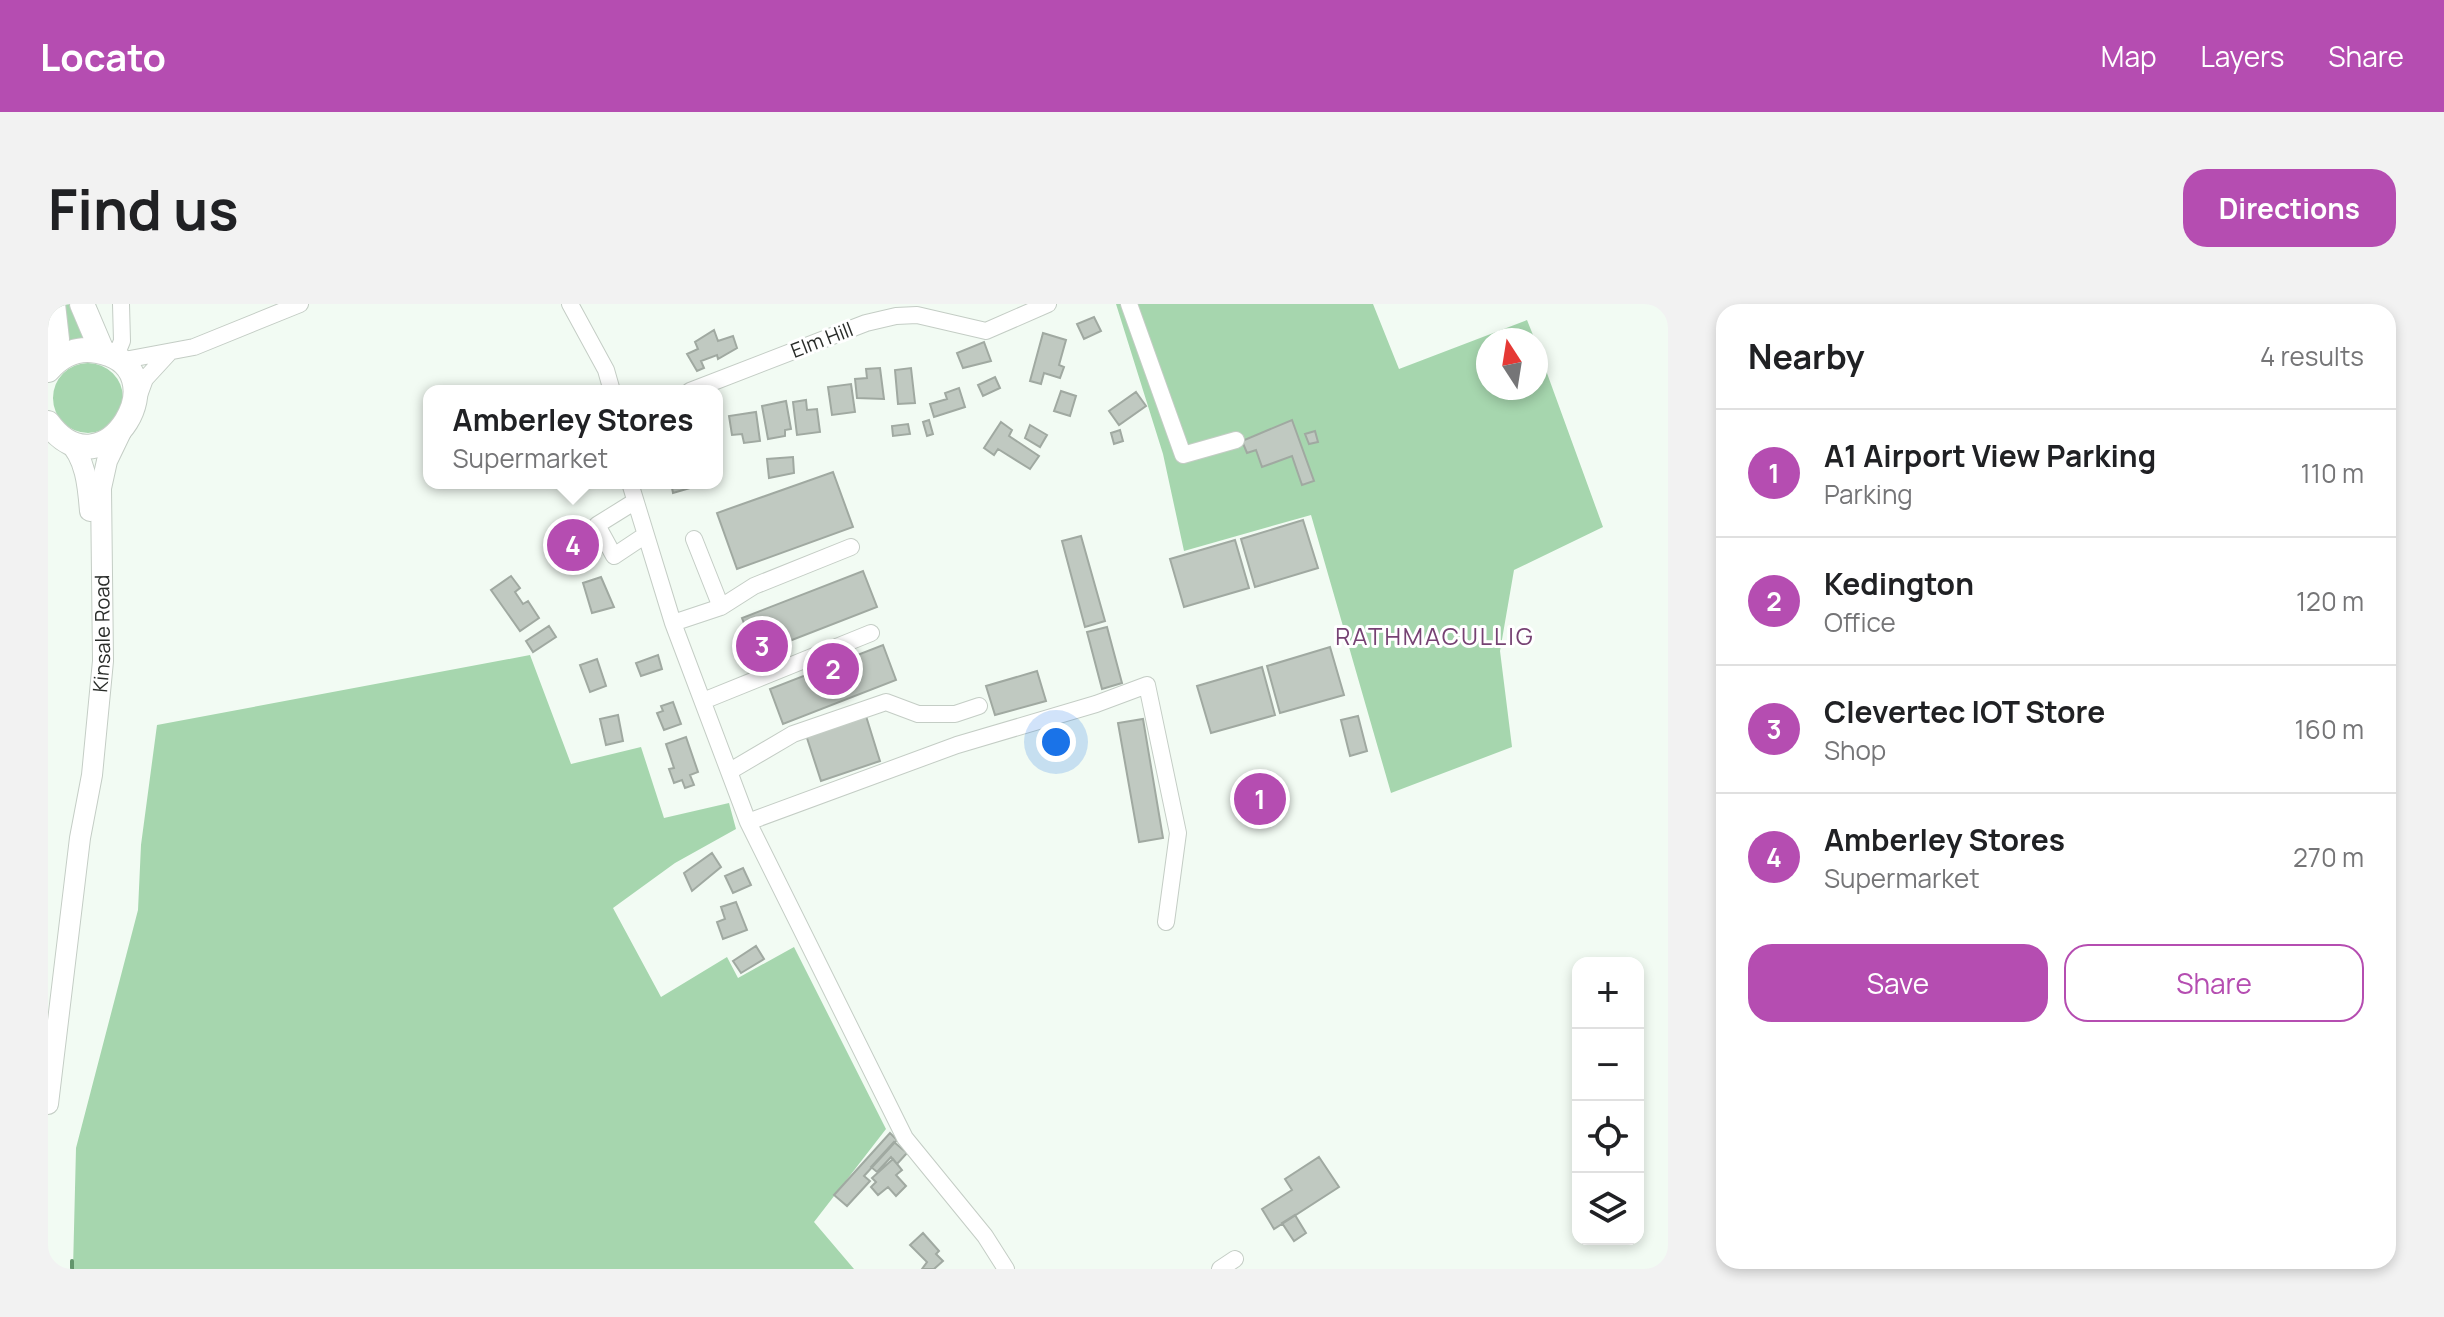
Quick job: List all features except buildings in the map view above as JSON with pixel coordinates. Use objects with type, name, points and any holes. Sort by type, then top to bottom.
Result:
[{"type":"highway","points":[[49,369],[57,339],[53,304]]},
{"type":"highway","points":[[56,434],[95,445],[121,432],[135,406],[133,381],[112,357],[82,304]]},
{"type":"highway","points":[[49,369],[73,351],[112,357]]},
{"type":"main road","name":"Kinsale Road","points":[[80,838],[92,775],[103,661],[101,488],[107,461],[121,432]]},
{"type":"main road","name":"Kinsale Road","points":[[48,1104],[80,838],[92,624],[92,525],[82,465],[78,452],[56,434]]},
{"type":"street","points":[[112,357],[122,341],[121,304]]},
{"type":"street","points":[[112,357],[168,354],[219,338],[300,304]]},
{"type":"street","points":[[570,304],[606,370],[610,385]]},
{"type":"street","name":"Elm Hill","points":[[706,385],[866,323],[917,315],[986,331],[1048,304]]},
{"type":"street","points":[[1129,304],[1183,455],[1236,440]]},
{"type":"street","points":[[135,406],[145,379],[168,354]]},
{"type":"street","points":[[631,489],[673,623],[748,822],[905,1138],[985,1236],[1006,1269]]},
{"type":"street","points":[[634,502],[597,525],[614,556],[644,536]]},
{"type":"street","points":[[694,539],[721,607]]},
{"type":"street","points":[[673,623],[721,607],[754,586],[851,547]]},
{"type":"street","points":[[703,701],[871,633]]},
{"type":"street","points":[[748,822],[957,745],[1096,704],[1147,685],[1178,833],[1166,922]]},
{"type":"street","points":[[730,771],[793,734],[886,702],[918,714],[955,714],[979,706]]},
{"type":"street","points":[[1220,1269],[1235,1259]]},
{"type":"green space","points":[[59,304],[74,304],[85,340],[67,343]]},
{"type":"green space","points":[[1116,304],[1373,304],[1399,369],[1476,340],[1476,400],[1548,400],[1548,376],[1603,527],[1514,570],[1500,651],[1512,747],[1391,793],[1311,515],[1184,551],[1163,454]]},
{"type":"green space","points":[[1527,320],[1530,328],[1506,328]]},
{"type":"green space","points":[[88,363],[113,373],[123,398],[113,423],[88,433],[63,423],[53,398],[63,373]]},
{"type":"green space","points":[[530,655],[571,764],[641,747],[664,818],[729,803],[736,829],[675,863],[613,908],[661,997],[727,957],[738,978],[794,947],[886,1129],[814,1222],[854,1269],[73,1269],[76,1148],[138,910],[141,845],[157,725]]},
{"type":"waterway","points":[[72,1261],[72,1269]]},
{"type":"place","name":"Amberley Stores","points":[[573,545]]},
{"type":"place","name":"Clevertec IOT Store","points":[[762,646]]},
{"type":"place","name":"Kedington","points":[[833,669]]},
{"type":"place","name":"A1 Airport View Parking","points":[[1260,799]]},
{"type":"district","name":"RATHMACULLIG","points":[[1435,637]]}]
